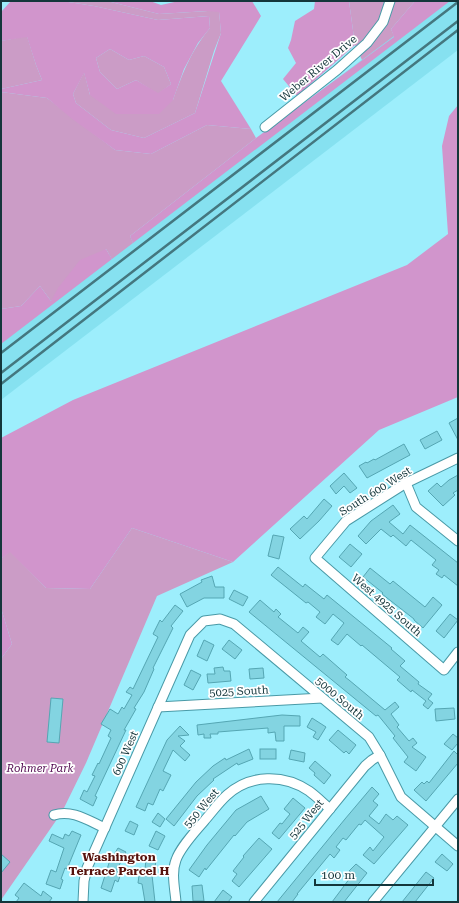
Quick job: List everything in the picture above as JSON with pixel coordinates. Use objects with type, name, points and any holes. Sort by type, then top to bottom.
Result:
[{"type":"street","name":"Weber River Drive","points":[[265,126],[337,70],[367,43],[383,22],[390,1]]},
{"type":"street","name":"South 600 West","points":[[315,558],[346,521],[406,483],[458,458]]},
{"type":"street","points":[[406,483],[416,507],[458,541]]},
{"type":"street","name":"West 4925 South","points":[[315,558],[444,670],[458,652]]},
{"type":"street","name":"5000 South","points":[[204,621],[220,619],[234,624],[369,737],[380,755],[401,797],[458,846]]},
{"type":"street","name":"600 West","points":[[83,902],[84,881],[87,868],[190,635],[204,621]]},
{"type":"street","name":"5025 South","points":[[158,707],[322,698]]},
{"type":"street","name":"525 West","points":[[254,902],[365,766],[380,755]]},
{"type":"street","name":"550 West","points":[[176,902],[174,874],[176,859],[184,846],[225,796],[234,789],[253,781],[281,779],[293,782],[310,791],[330,809]]},
{"type":"street","points":[[373,902],[434,826],[458,799]]},
{"type":"street","points":[[54,815],[62,812],[71,813],[105,828]]},
{"type":"shaded area","points":[[11,1],[62,1],[94,6],[158,20],[209,16],[210,28],[198,43],[184,69],[173,100],[159,114],[116,114],[90,95],[84,73],[73,94],[76,103],[111,130],[144,138],[195,113],[221,33],[219,12],[208,11],[159,14],[107,1],[150,1],[161,5],[179,1],[252,1],[261,16],[221,81],[251,129],[207,125],[151,154],[115,150],[71,118],[47,98],[1,92],[1,89],[42,80],[27,37],[1,41],[1,12]],"holes":[[[110,49],[129,60],[144,56],[164,67],[171,84],[158,93],[136,80],[117,89],[100,72],[96,58]]]},
{"type":"shaded area","points":[[315,1],[349,1],[355,45],[297,96],[283,79],[296,63],[288,48],[295,21],[314,9]]},
{"type":"shaded area","points":[[415,1],[450,1],[133,243],[130,236],[256,138],[394,37],[391,29]]},
{"type":"shaded area","points":[[438,1],[458,1],[458,50],[1,400],[1,337]]},
{"type":"shaded area","points":[[458,105],[458,397],[379,430],[233,562],[132,528],[90,589],[46,588],[10,552],[1,559],[1,438],[73,400],[407,265],[448,234],[442,146],[449,116]]},
{"type":"shaded area","points":[[106,249],[112,259],[1,344],[1,309],[21,306],[40,286],[51,301],[58,288],[80,260]]},
{"type":"shaded area","points":[[1,608],[12,644],[1,659]]},
{"type":"green space","points":[[62,1],[107,1],[159,14],[219,11],[221,33],[195,113],[144,138],[111,130],[76,103],[73,94],[84,72],[90,95],[173,100],[188,62],[210,28],[209,16],[158,20],[94,6]]},
{"type":"green space","points":[[349,1],[415,1],[391,29],[394,36],[362,60],[355,45]]},
{"type":"green space","points":[[27,36],[42,80],[1,89],[1,41]]},
{"type":"green space","points":[[110,49],[129,60],[144,56],[164,67],[171,84],[158,94],[136,80],[117,89],[100,72],[96,58]]},
{"type":"green space","points":[[1,92],[47,98],[115,150],[151,154],[207,125],[251,129],[256,138],[130,236],[133,243],[112,259],[106,249],[51,301],[40,286],[21,306],[1,309]]},
{"type":"green space","name":"Rohmer Park","points":[[132,528],[233,562],[157,596],[86,763],[62,812],[1,900],[1,659],[12,644],[1,608],[1,559],[10,551],[46,588],[90,589]]},
{"type":"building","points":[[458,418],[458,440],[449,423]]},
{"type":"building","points":[[437,431],[442,440],[425,449],[420,440]]},
{"type":"building","points":[[404,444],[410,455],[367,478],[359,466],[374,459],[375,460]]},
{"type":"building","points":[[344,473],[357,488],[350,493],[344,486],[336,494],[330,486]]},
{"type":"building","points":[[458,475],[458,490],[453,493],[455,495],[443,506],[428,491],[437,483],[441,487]]},
{"type":"building","points":[[324,499],[332,506],[300,539],[290,529],[304,516],[307,519]]},
{"type":"building","points":[[393,505],[400,514],[389,522],[403,534],[410,525],[458,563],[458,586],[444,575],[442,578],[436,574],[439,570],[432,565],[436,560],[411,540],[406,546],[393,535],[391,537],[381,529],[366,544],[358,536],[371,521]]},
{"type":"building","points":[[273,535],[284,537],[279,559],[268,556]]},
{"type":"building","points":[[350,544],[362,554],[351,567],[339,557]]},
{"type":"building","points":[[278,567],[303,587],[305,584],[324,599],[327,595],[392,648],[391,649],[405,661],[400,666],[419,682],[418,684],[432,694],[428,699],[433,703],[428,709],[423,705],[426,701],[412,690],[411,692],[397,680],[400,677],[347,634],[338,645],[331,640],[344,623],[333,614],[325,624],[316,617],[320,612],[308,602],[306,603],[271,575]]},
{"type":"building","points":[[370,568],[390,584],[393,581],[425,607],[433,597],[442,605],[423,628],[363,577]]},
{"type":"building","points":[[212,576],[215,587],[224,587],[224,598],[204,598],[187,607],[180,594],[202,582],[201,580]]},
{"type":"building","points":[[234,590],[248,597],[243,606],[229,599]]},
{"type":"building","points":[[260,600],[274,612],[276,609],[281,614],[278,617],[298,633],[303,627],[309,632],[301,641],[320,657],[323,654],[347,675],[345,677],[385,710],[395,702],[399,707],[391,714],[399,725],[397,727],[409,741],[413,738],[417,743],[412,747],[426,757],[416,771],[404,762],[408,757],[393,738],[395,736],[378,715],[376,716],[249,612]]},
{"type":"building","points":[[175,605],[183,611],[171,626],[173,628],[153,668],[154,669],[144,692],[134,708],[136,709],[124,730],[126,730],[95,796],[97,797],[93,806],[80,799],[84,790],[87,792],[95,776],[92,775],[98,763],[99,764],[111,738],[108,736],[111,730],[101,724],[110,709],[118,714],[122,707],[124,709],[132,695],[126,692],[130,687],[133,689],[158,637],[153,634],[160,620],[162,622]]},
{"type":"building","points":[[450,614],[458,620],[444,638],[436,631]]},
{"type":"building","points":[[204,640],[214,645],[207,661],[197,656]]},
{"type":"building","points":[[229,640],[242,650],[235,659],[222,649]]},
{"type":"building","points":[[223,667],[224,671],[230,671],[231,681],[208,683],[207,674],[215,674],[214,668]]},
{"type":"building","points":[[263,668],[264,678],[250,679],[249,669]]},
{"type":"building","points":[[191,670],[201,675],[193,690],[184,685]]},
{"type":"building","points":[[51,698],[63,699],[59,743],[47,742]]},
{"type":"building","points":[[454,708],[455,719],[436,721],[435,709]]},
{"type":"building","points":[[282,715],[300,716],[300,726],[284,726],[284,741],[276,741],[275,732],[268,733],[268,728],[218,732],[218,734],[210,734],[211,738],[204,738],[204,734],[198,735],[197,725]]},
{"type":"building","points":[[312,718],[326,727],[318,740],[313,737],[316,732],[307,727]]},
{"type":"building","points":[[180,726],[189,735],[178,736],[185,741],[180,746],[190,755],[185,761],[173,750],[163,771],[171,775],[163,791],[160,789],[153,805],[148,803],[145,811],[136,807],[167,740]]},
{"type":"building","points":[[338,730],[356,745],[349,754],[346,751],[344,753],[329,740]]},
{"type":"building","points":[[453,734],[458,738],[458,743],[452,750],[444,744]]},
{"type":"building","points":[[249,749],[253,759],[238,765],[237,763],[213,779],[214,780],[197,796],[174,826],[166,819],[196,782],[213,766],[225,758],[226,760]]},
{"type":"building","points":[[260,749],[276,749],[276,759],[260,759]]},
{"type":"building","points":[[291,750],[305,753],[304,762],[289,759]]},
{"type":"building","points":[[454,751],[458,755],[458,763],[426,801],[414,790],[422,782],[424,784],[427,781],[429,783]]},
{"type":"building","points":[[315,761],[331,775],[324,784],[309,768]]},
{"type":"building","points":[[372,787],[379,794],[373,801],[378,805],[369,816],[379,824],[386,814],[393,820],[397,816],[408,825],[374,864],[363,855],[370,847],[373,851],[384,837],[365,820],[361,825],[359,824],[346,840],[343,838],[336,847],[340,850],[334,858],[330,854],[292,902],[277,902],[345,819]]},
{"type":"building","points":[[261,796],[269,809],[247,822],[235,836],[234,835],[206,870],[205,868],[199,877],[189,870],[207,845],[236,810]]},
{"type":"building","points":[[293,798],[305,808],[279,839],[272,833],[290,814],[284,809]]},
{"type":"building","points":[[158,813],[165,819],[160,827],[152,822]]},
{"type":"building","points":[[130,821],[138,825],[134,835],[125,831]]},
{"type":"building","points":[[72,831],[81,835],[67,869],[65,868],[61,879],[63,880],[60,889],[46,884],[51,870],[56,872],[64,848],[49,841],[52,834],[63,839],[65,834],[69,836]]},
{"type":"building","points":[[156,831],[165,836],[158,850],[149,846]]},
{"type":"building","points":[[259,838],[272,849],[239,887],[232,881],[237,874],[233,871],[244,857],[243,856]]},
{"type":"building","points":[[118,848],[126,852],[116,871],[121,873],[118,882],[115,880],[111,892],[101,888],[109,863]]},
{"type":"building","points":[[1,854],[10,862],[1,873]]},
{"type":"building","points":[[442,854],[453,864],[447,871],[435,862]]},
{"type":"building","points":[[146,859],[156,860],[154,875],[152,875],[155,902],[145,902],[142,884],[138,883],[140,868],[145,869]]},
{"type":"building","points":[[356,864],[367,873],[344,902],[332,902],[353,874],[349,871]]},
{"type":"building","points":[[426,872],[434,878],[415,902],[402,902]]},
{"type":"building","points":[[24,883],[41,896],[43,891],[52,898],[49,902],[16,902],[19,898],[15,895]]},
{"type":"building","points":[[202,885],[204,901],[193,901],[192,886]]},
{"type":"building","points":[[223,890],[232,897],[228,902],[214,902]]},
{"type":"railway","points":[[1,353],[458,2]]},
{"type":"railway","points":[[1,373],[458,21]]},
{"type":"railway","points":[[1,384],[458,30]]},
{"type":"district","name":"Washington Terrace Parcel H","points":[[119,864]]}]
